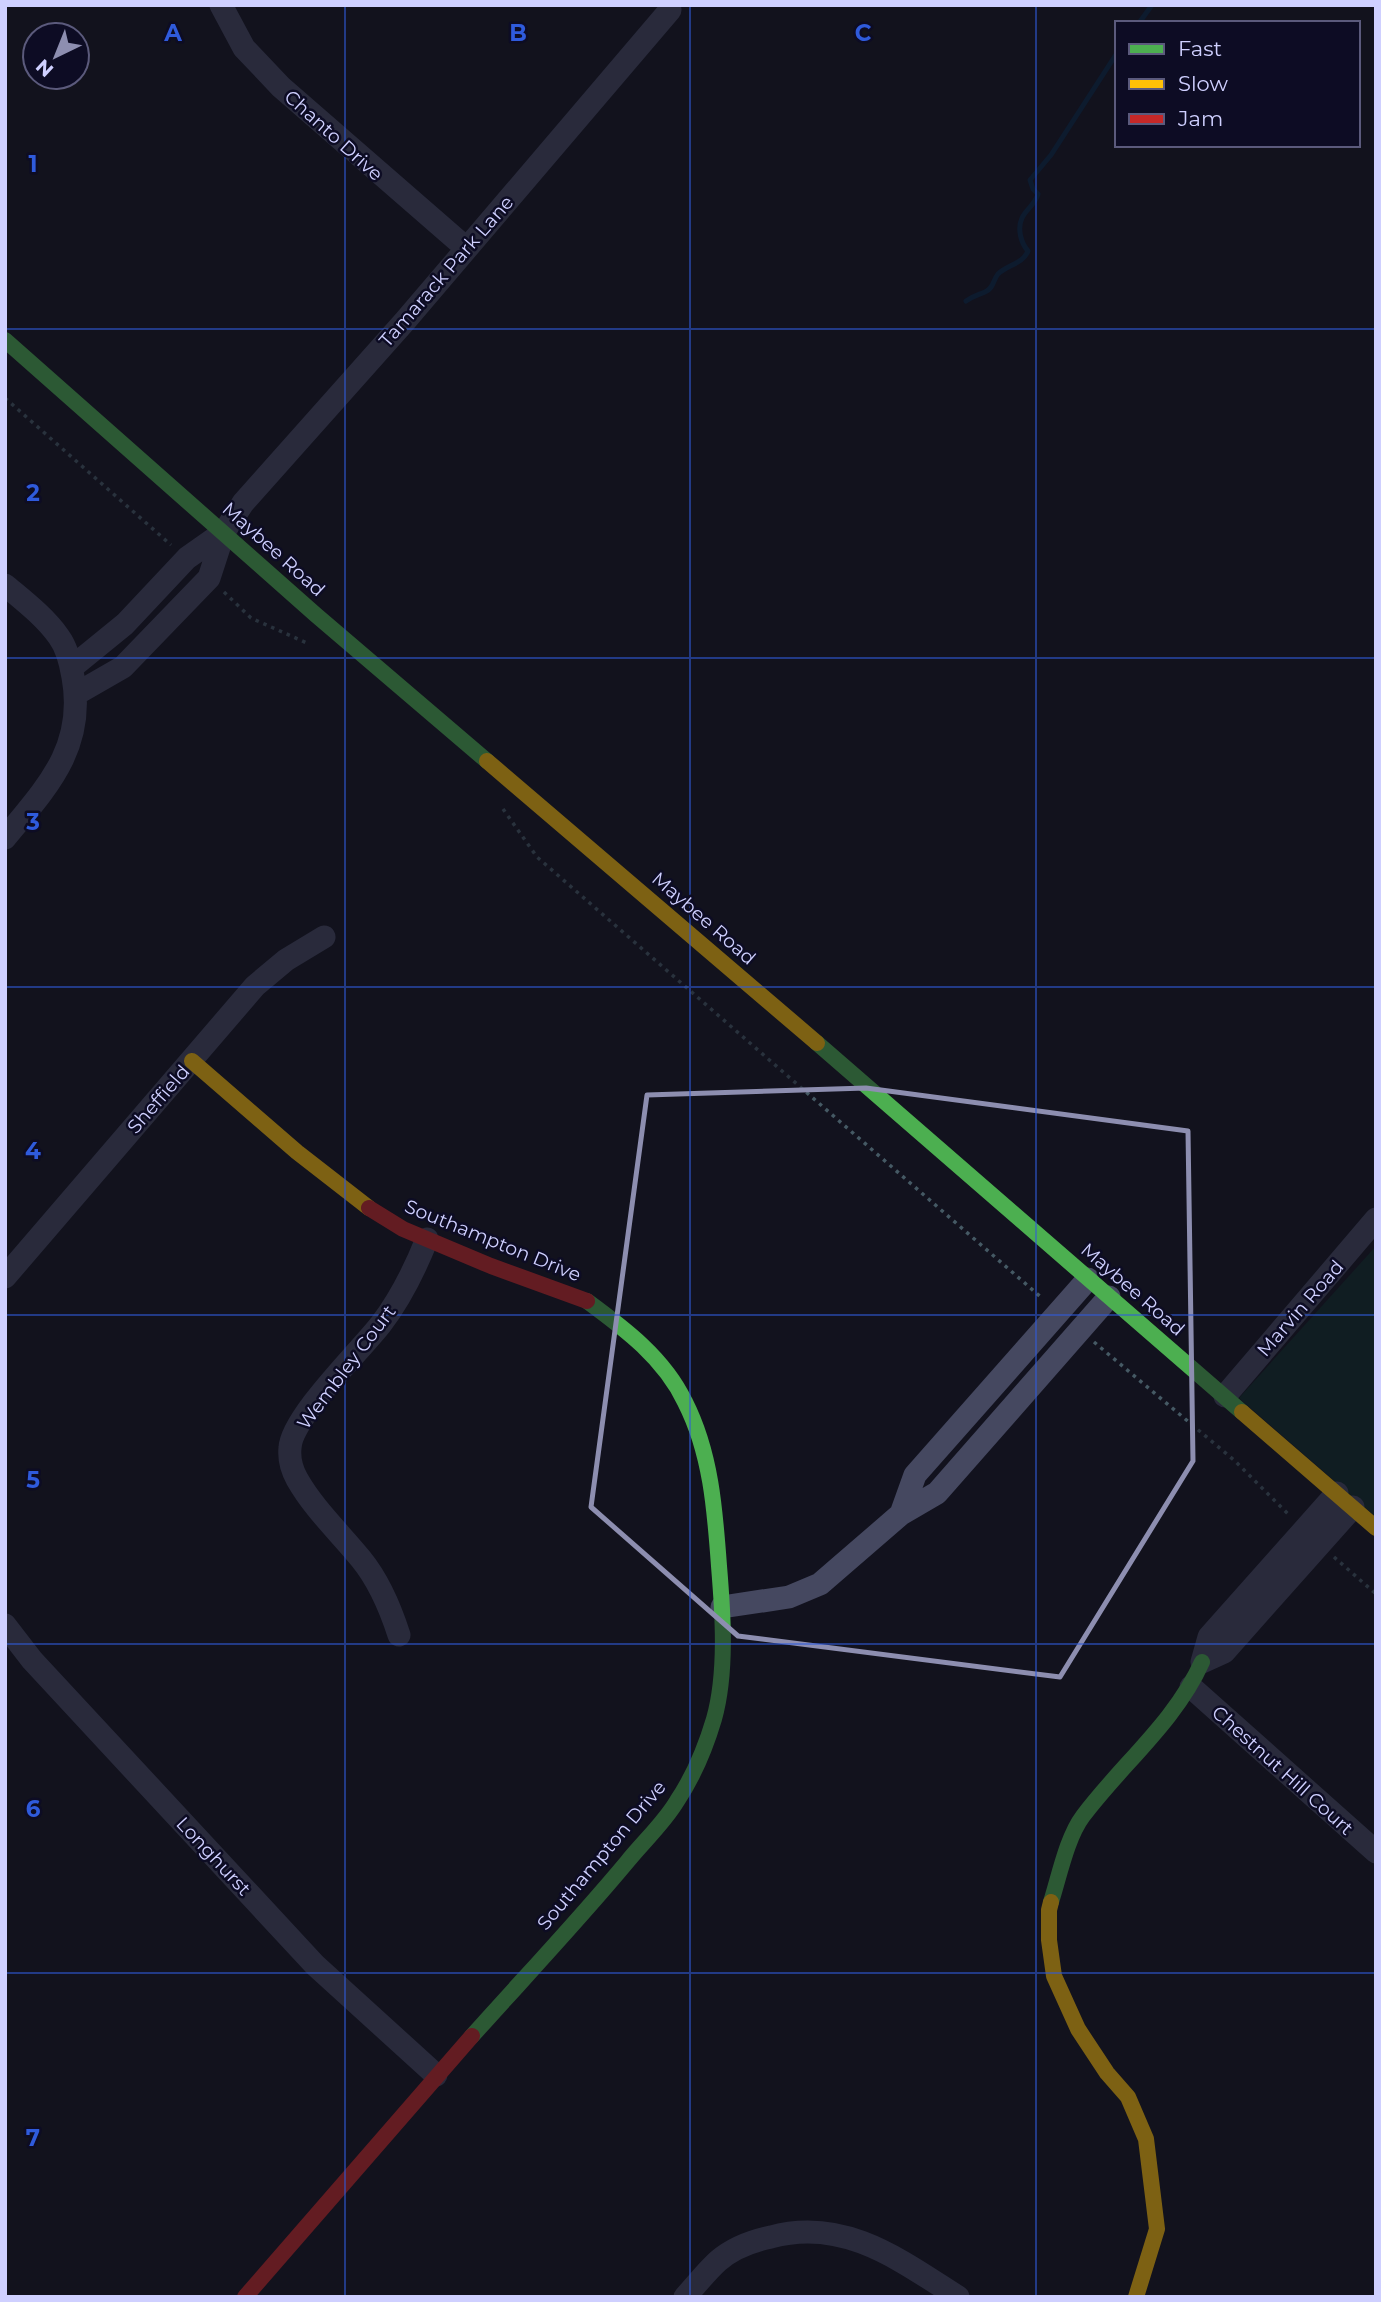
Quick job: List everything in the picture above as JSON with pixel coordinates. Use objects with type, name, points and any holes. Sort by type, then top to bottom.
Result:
[{"type":"street","name":"Chanto Drive","points":[[221,5],[244,48],[281,87],[466,248]]},
{"type":"street","name":"Tamarack Park Lane","points":[[224,532],[243,503],[405,321],[670,10]]},
{"type":"street","name":"Maybee Road","points":[[5,340],[316,615],[856,1076],[1376,1528]]},
{"type":"street","points":[[71,668],[125,624],[187,558],[224,532]]},
{"type":"street","points":[[76,694],[122,667],[209,578],[224,532]]},
{"type":"street","points":[[5,585],[36,611],[61,639],[76,694],[70,749],[49,785],[5,838]]},
{"type":"street","points":[[125,624],[146,645]]},
{"type":"street","name":"Sheffield","points":[[5,1277],[255,986],[286,960],[324,937]]},
{"type":"street","name":"Southampton Drive","points":[[192,1061],[297,1152],[376,1213],[427,1239],[491,1266],[584,1299],[621,1326],[658,1360],[685,1401],[698,1434],[713,1490],[722,1608],[721,1669],[714,1718],[694,1769],[677,1802],[593,1902],[436,2075],[245,2297]]},
{"type":"street","name":"Marvin Road","points":[[1224,1396],[1376,1219]]},
{"type":"street","name":"Wembley Court","points":[[400,1634],[388,1601],[362,1560],[335,1531],[303,1489],[293,1471],[289,1447],[298,1426],[324,1390],[381,1324],[414,1269],[427,1239]]},
{"type":"street","points":[[901,1514],[915,1475],[1087,1279]]},
{"type":"street","points":[[722,1608],[789,1597],[820,1584],[901,1514],[937,1493],[1109,1297]]},
{"type":"street","points":[[977,1404],[999,1422]]},
{"type":"street","points":[[1136,2297],[1157,2229],[1146,2140],[1128,2097],[1107,2073],[1078,2029],[1054,1976],[1049,1940],[1049,1910],[1081,1818],[1191,1687],[1209,1637],[1264,1591],[1345,1500]]},
{"type":"street","name":"Longhurst","points":[[5,1625],[32,1660],[315,1965],[436,2075]]},
{"type":"street","name":"Chestnut Hill Court","points":[[1191,1687],[1376,1852]]},
{"type":"street","points":[[685,2297],[720,2260],[749,2242],[792,2231],[837,2233],[888,2253],[958,2297]]},
{"type":"path","points":[[5,398],[187,558]]},
{"type":"path","points":[[209,578],[251,618],[316,648]]},
{"type":"path","points":[[499,805],[537,858],[1058,1313]]},
{"type":"path","points":[[1080,1330],[1235,1461],[1312,1537],[1376,1594]]},
{"type":"highlighted area","points":[[866,1088],[1188,1131],[1193,1461],[1060,1677],[738,1636],[591,1507],[647,1095]]},
{"type":"green space","points":[[1376,1246],[1376,1517],[1239,1398]]},
{"type":"waterway","points":[[1140,21],[1152,5]]},
{"type":"waterway","points":[[966,301],[988,290],[998,274],[1026,255],[1028,251],[1020,236],[1020,227],[1024,215],[1038,194],[1030,180],[1051,155],[1115,56]]},
{"type":"traffic: fast","points":[[5,340],[316,615],[487,761]]},
{"type":"traffic: fast","points":[[817,1043],[1242,1412]]},
{"type":"traffic: fast","points":[[472,2036],[672,1809],[688,1782],[711,1729],[721,1682],[723,1623],[713,1503],[706,1462],[694,1421],[676,1386],[655,1358],[587,1301]]},
{"type":"traffic: fast","points":[[1051,1902],[1077,1825],[1178,1704],[1202,1662]]},
{"type":"traffic: slow","points":[[487,761],[817,1043]]},
{"type":"traffic: slow","points":[[192,1061],[297,1152],[369,1208]]},
{"type":"traffic: slow","points":[[1242,1412],[1376,1528]]},
{"type":"traffic: slow","points":[[1051,1902],[1049,1940],[1054,1976],[1078,2029],[1107,2073],[1128,2097],[1146,2139],[1157,2229],[1136,2297]]},
{"type":"traffic: jam","points":[[369,1208],[403,1229],[491,1266],[587,1301]]},
{"type":"traffic: jam","points":[[245,2297],[472,2036]]}]
